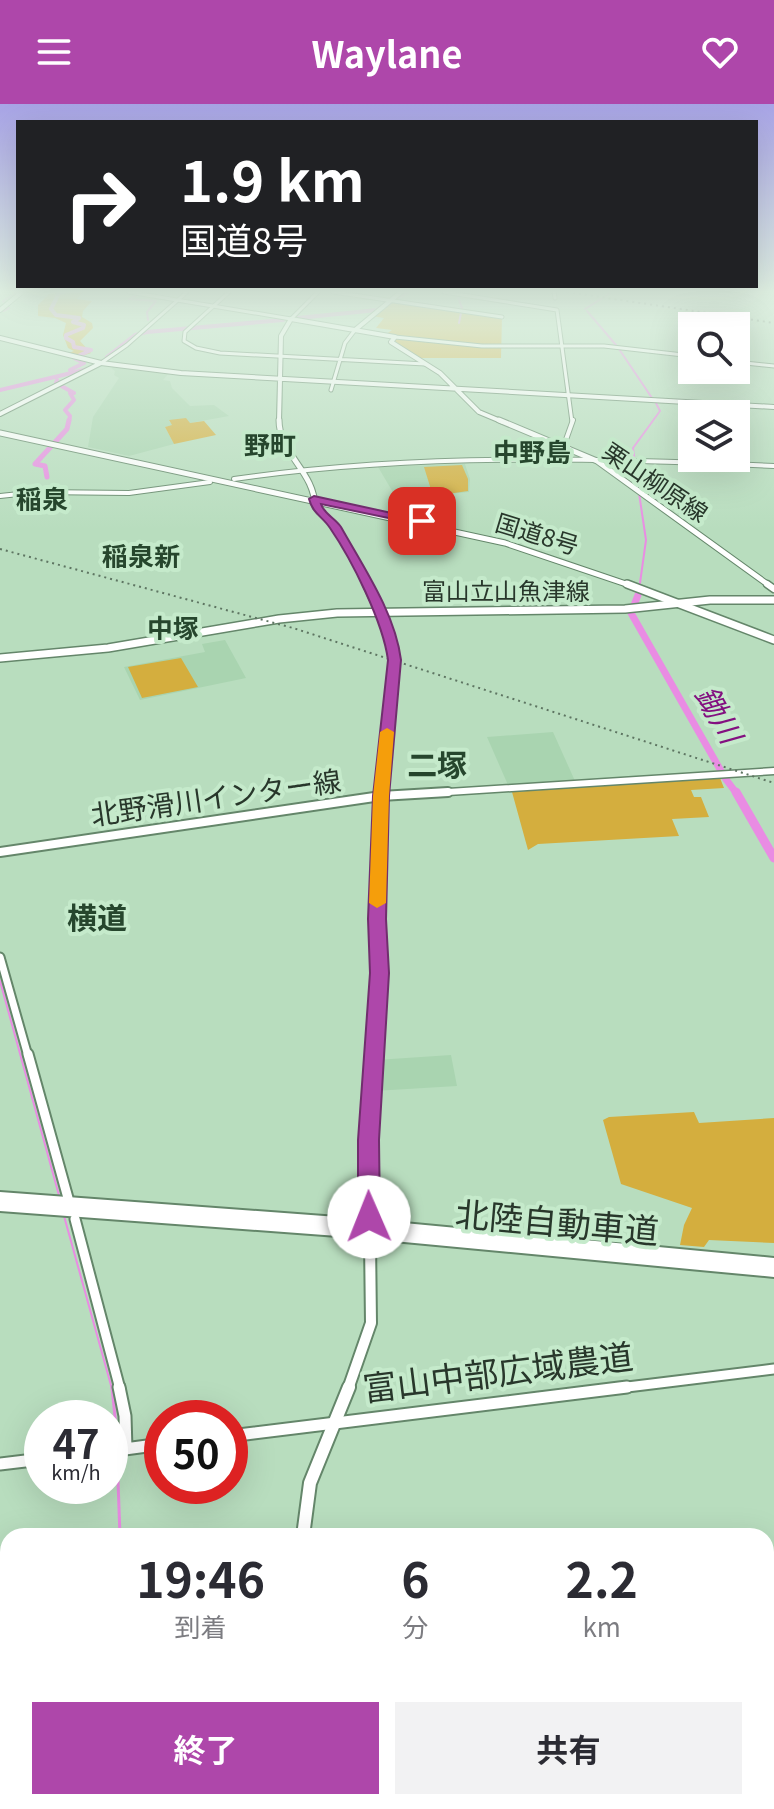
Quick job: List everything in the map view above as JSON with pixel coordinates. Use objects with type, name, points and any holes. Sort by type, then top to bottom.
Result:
[{"type":"highway","name":"北陸自動車道","points":[[0,1197],[643,1254],[774,1272]]},
{"type":"highway","name":"北陸自動車道","points":[[0,1206],[643,1254]]},
{"type":"highway","name":"北陸自動車道","points":[[706,1261],[774,1263]]},
{"type":"main road","points":[[0,413],[82,372]]},
{"type":"main road","points":[[174,372],[774,407]]},
{"type":"main road","points":[[280,372],[279,434],[315,490],[314,500],[318,511],[334,524],[380,611],[392,641],[395,660],[381,796],[377,919],[379,973],[369,1140],[369,1217]]},
{"type":"main road","name":"栗山柳原線","points":[[438,372],[483,415],[590,458],[641,491],[774,589]]},
{"type":"main road","name":"国道8号","points":[[0,431],[514,545],[774,638]]},
{"type":"main road","name":"富山立山魚津線","points":[[0,658],[108,648],[279,619],[380,611],[612,610],[774,600]]},
{"type":"main road","name":"北野滑川インター線","points":[[0,852],[381,796],[774,771]]},
{"type":"main road","points":[[304,1528],[306,1496],[314,1466],[370,1330],[370,1241]]},
{"type":"street","points":[[331,390],[338,372]]},
{"type":"street","points":[[563,448],[574,418],[568,372]]},
{"type":"street","points":[[234,479],[300,468],[590,458],[774,466]]},
{"type":"street","points":[[0,496],[38,492],[129,493],[210,482]]},
{"type":"street","points":[[0,957],[68,1198]]},
{"type":"street","points":[[75,1219],[122,1400]]},
{"type":"street","name":"富山中部広域農道","points":[[248,1433],[774,1369]]},
{"type":"street","points":[[0,1464],[24,1461]]},
{"type":"shaded area","points":[[115,372],[169,373],[163,380],[170,381],[172,388],[190,406],[214,405],[229,416],[190,423],[169,421],[173,425],[165,427],[174,444],[129,456],[88,447],[93,417],[119,378],[114,375]]},
{"type":"shaded area","points":[[186,418],[190,423],[204,421],[216,435],[174,444],[165,427],[172,425],[169,420]]},
{"type":"shaded area","points":[[465,464],[470,479],[469,492],[397,499],[378,467]]},
{"type":"shaded area","points":[[462,465],[468,479],[468,491],[433,496],[424,467]]},
{"type":"shaded area","points":[[225,640],[246,678],[140,700],[124,667],[205,652],[202,644]]},
{"type":"shaded area","points":[[181,658],[198,687],[142,698],[128,667]]},
{"type":"shaded area","points":[[553,732],[575,781],[508,785],[487,737]]},
{"type":"shaded area","points":[[720,778],[724,788],[691,790],[694,797],[701,797],[709,817],[672,819],[679,836],[538,844],[528,850],[512,792]]},
{"type":"shaded area","points":[[451,1055],[457,1086],[374,1091],[376,1060]]},
{"type":"shaded area","points":[[694,1112],[699,1123],[774,1118],[774,1243],[709,1240],[704,1247],[680,1245],[692,1208],[621,1184],[603,1120],[609,1117]]},
{"type":"waterway","points":[[0,390],[77,372]]},
{"type":"waterway","name":"鋤川","points":[[634,372],[652,398]]},
{"type":"waterway","points":[[57,380],[56,383],[74,393],[70,393],[74,400],[65,410],[70,416],[69,422]]},
{"type":"waterway","name":"鋤川","points":[[638,486],[633,448],[660,411],[655,401]]},
{"type":"waterway","points":[[47,477],[45,466],[35,464],[67,429],[69,420]]},
{"type":"waterway","name":"鋤川","points":[[639,493],[646,540],[640,583]]},
{"type":"waterway","name":"鋤川","points":[[638,595],[631,613],[737,794]]},
{"type":"waterway","name":"鋤川","points":[[736,792],[774,858]]},
{"type":"waterway","points":[[0,981],[60,1199]]},
{"type":"waterway","points":[[64,1216],[112,1389]]},
{"type":"waterway","points":[[112,1387],[113,1400]]},
{"type":"waterway","points":[[119,1504],[120,1528]]},
{"type":"railway","points":[[0,549],[293,628],[774,783]]},
{"type":"slow traffic","points":[[377,903],[387,732]]},
{"type":"district","name":"野町","points":[[270,446]]},
{"type":"district","name":"中野島","points":[[532,453]]},
{"type":"district","name":"稲泉","points":[[42,500]]},
{"type":"district","name":"稲泉新","points":[[141,557]]},
{"type":"district","name":"中塚","points":[[173,629]]},
{"type":"district","name":"二塚","points":[[437,766]]},
{"type":"district","name":"横道","points":[[97,919]]},
{"type":"route","points":[[369,1217],[369,1140],[379,973],[377,919],[381,796],[395,660],[392,641],[380,611],[334,524],[318,511],[314,499],[422,521]]}]
